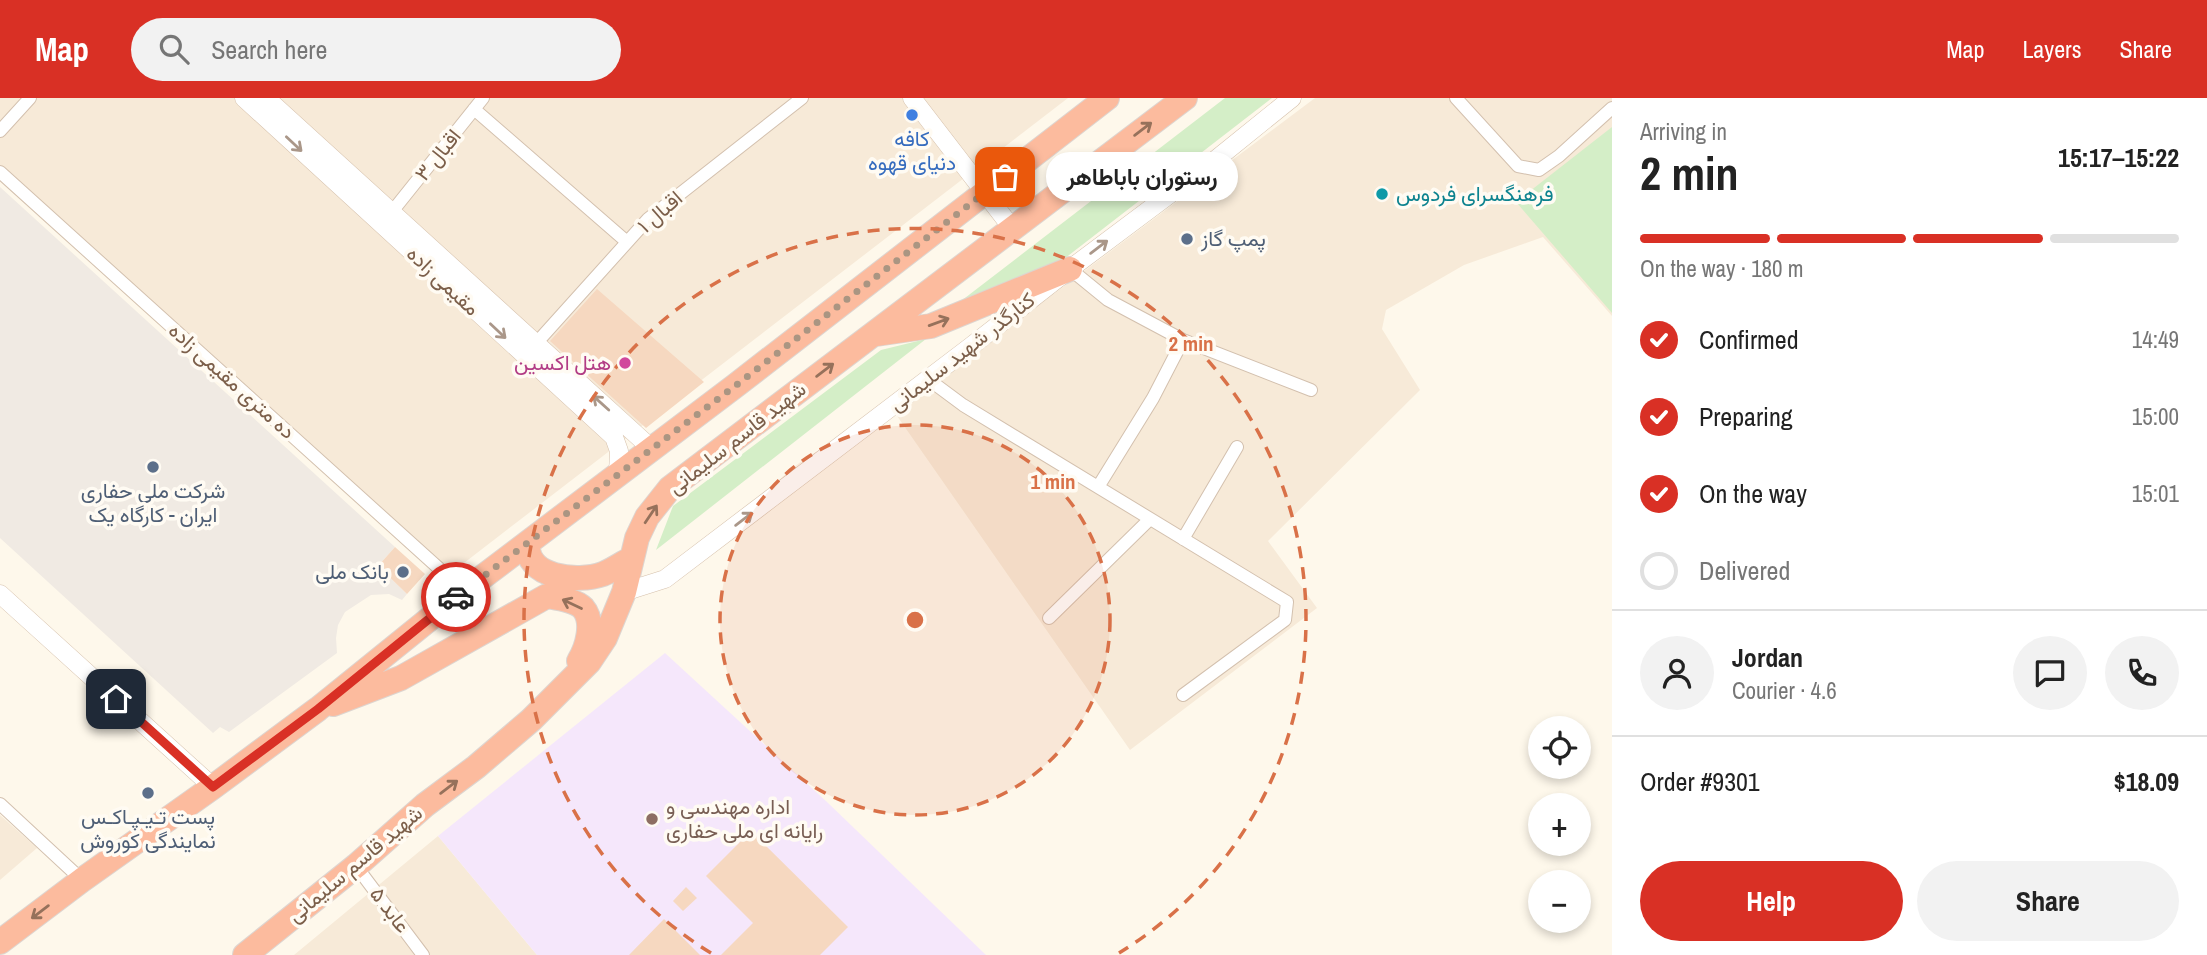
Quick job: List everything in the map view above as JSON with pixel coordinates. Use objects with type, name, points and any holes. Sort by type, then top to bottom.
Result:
[{"type":"highway","name":"شهید قاسم سلیمانی","points":[[0,942],[318,709],[464,591],[1107,98]]},
{"type":"highway","name":"شهید قاسم سلیمانی","points":[[248,954],[531,720],[566,682],[589,662],[605,638],[624,592],[637,538],[647,517],[670,488],[1185,98]]},
{"type":"highway","points":[[872,334],[931,326],[1069,269]]},
{"type":"highway","points":[[528,543],[527,551],[536,566],[561,577],[603,574],[632,558]]},
{"type":"highway","points":[[318,709],[401,678],[547,596],[565,599],[582,607],[588,618],[589,632],[582,656],[566,682]]},
{"type":"main road","points":[[244,98],[273,105],[386,218],[530,350],[652,449]]},
{"type":"main road","points":[[912,98],[1012,228]]},
{"type":"main road","name":"کنارگذر شهید سلیمانی","points":[[624,592],[666,579],[1214,161],[1292,98]]},
{"type":"main road","points":[[530,350],[614,437],[619,451],[618,475]]},
{"type":"main road","points":[[0,594],[213,787]]},
{"type":"street","points":[[0,131],[30,98]]},
{"type":"street","name":"اقبال ۳","points":[[386,218],[483,98]]},
{"type":"street","name":"اقبال ۱","points":[[530,350],[648,219],[802,98]]},
{"type":"street","points":[[1456,98],[1518,166],[1539,170],[1559,156],[1612,108]]},
{"type":"street","points":[[474,109],[627,242]]},
{"type":"street","name":"ده متری مقیمی زاده","points":[[0,172],[464,591]]},
{"type":"street","points":[[1069,269],[1108,300],[1183,340],[1311,390]]},
{"type":"street","points":[[1098,487],[1153,398],[1183,340]]},
{"type":"street","points":[[928,379],[963,405],[1287,602],[1285,620],[1183,695]]},
{"type":"street","points":[[1183,539],[1237,447]]},
{"type":"street","points":[[1049,618],[1150,519]]},
{"type":"street","points":[[0,804],[82,880]]},
{"type":"street","name":"عابد ۵","points":[[356,866],[423,955]]},
{"type":"shaded area","points":[[0,98],[1068,98],[451,573],[0,172]]},
{"type":"shaded area","points":[[1315,98],[1612,98],[1612,316],[1543,237],[1464,265],[1386,310],[1382,329],[1420,390],[1268,541],[1317,608],[1130,750],[895,413]]},
{"type":"shaded area","name":"شرکت ملی حفاری ایران - کارگاه یک","points":[[0,187],[395,547],[378,566],[407,594],[402,600],[389,594],[371,595],[345,612],[338,625],[337,653],[229,732],[220,727],[213,733],[0,538]]},
{"type":"shaded area","name":"اداره مهندسی و رایانه ای ملی حفاری","points":[[665,653],[827,802],[986,955],[537,955],[438,836]]},
{"type":"shaded area","points":[[0,815],[37,848],[0,880]]},
{"type":"shaded area","points":[[438,836],[537,955],[294,955]]},
{"type":"green space","points":[[1225,98],[1272,98],[1042,276],[961,301]]},
{"type":"green space","points":[[1612,127],[1612,313],[1516,202]]},
{"type":"green space","points":[[926,339],[656,550],[673,506],[881,350]]},
{"type":"building","name":"هتل اکسین","points":[[597,289],[704,382],[646,428],[550,341]]},
{"type":"building","points":[[395,547],[425,574],[407,594],[378,566]]},
{"type":"building","points":[[751,831],[848,927],[820,955],[721,955],[753,923],[706,876]]},
{"type":"building","points":[[686,887],[697,898],[683,911],[673,901]]},
{"type":"building","points":[[664,919],[700,955],[629,955]]},
{"type":"way so far","points":[[456,597],[1005,177]]},
{"type":"place","name":"کافه دنیای قهوه","points":[[912,115]]},
{"type":"place","name":"رستوران باباطاهر","points":[[1005,177]]},
{"type":"place","name":"فرهنگسرای فردوس","points":[[1382,194]]},
{"type":"place","name":"پمپ گاز","points":[[1187,239]]},
{"type":"place","name":"هتل اکسین","points":[[625,363]]},
{"type":"place","name":"شرکت ملی حفاری ایران - کارگاه یک","points":[[153,467]]},
{"type":"place","name":"بانک ملی","points":[[403,572]]},
{"type":"place","name":"پست تـیـپـاکـس نمایندگی کوروش","points":[[148,793]]},
{"type":"place","name":"اداره مهندسی و رایانه ای ملی حفاری","points":[[652,819]]},
{"type":"route","points":[[116,699],[213,787],[318,709],[456,597]]}]
